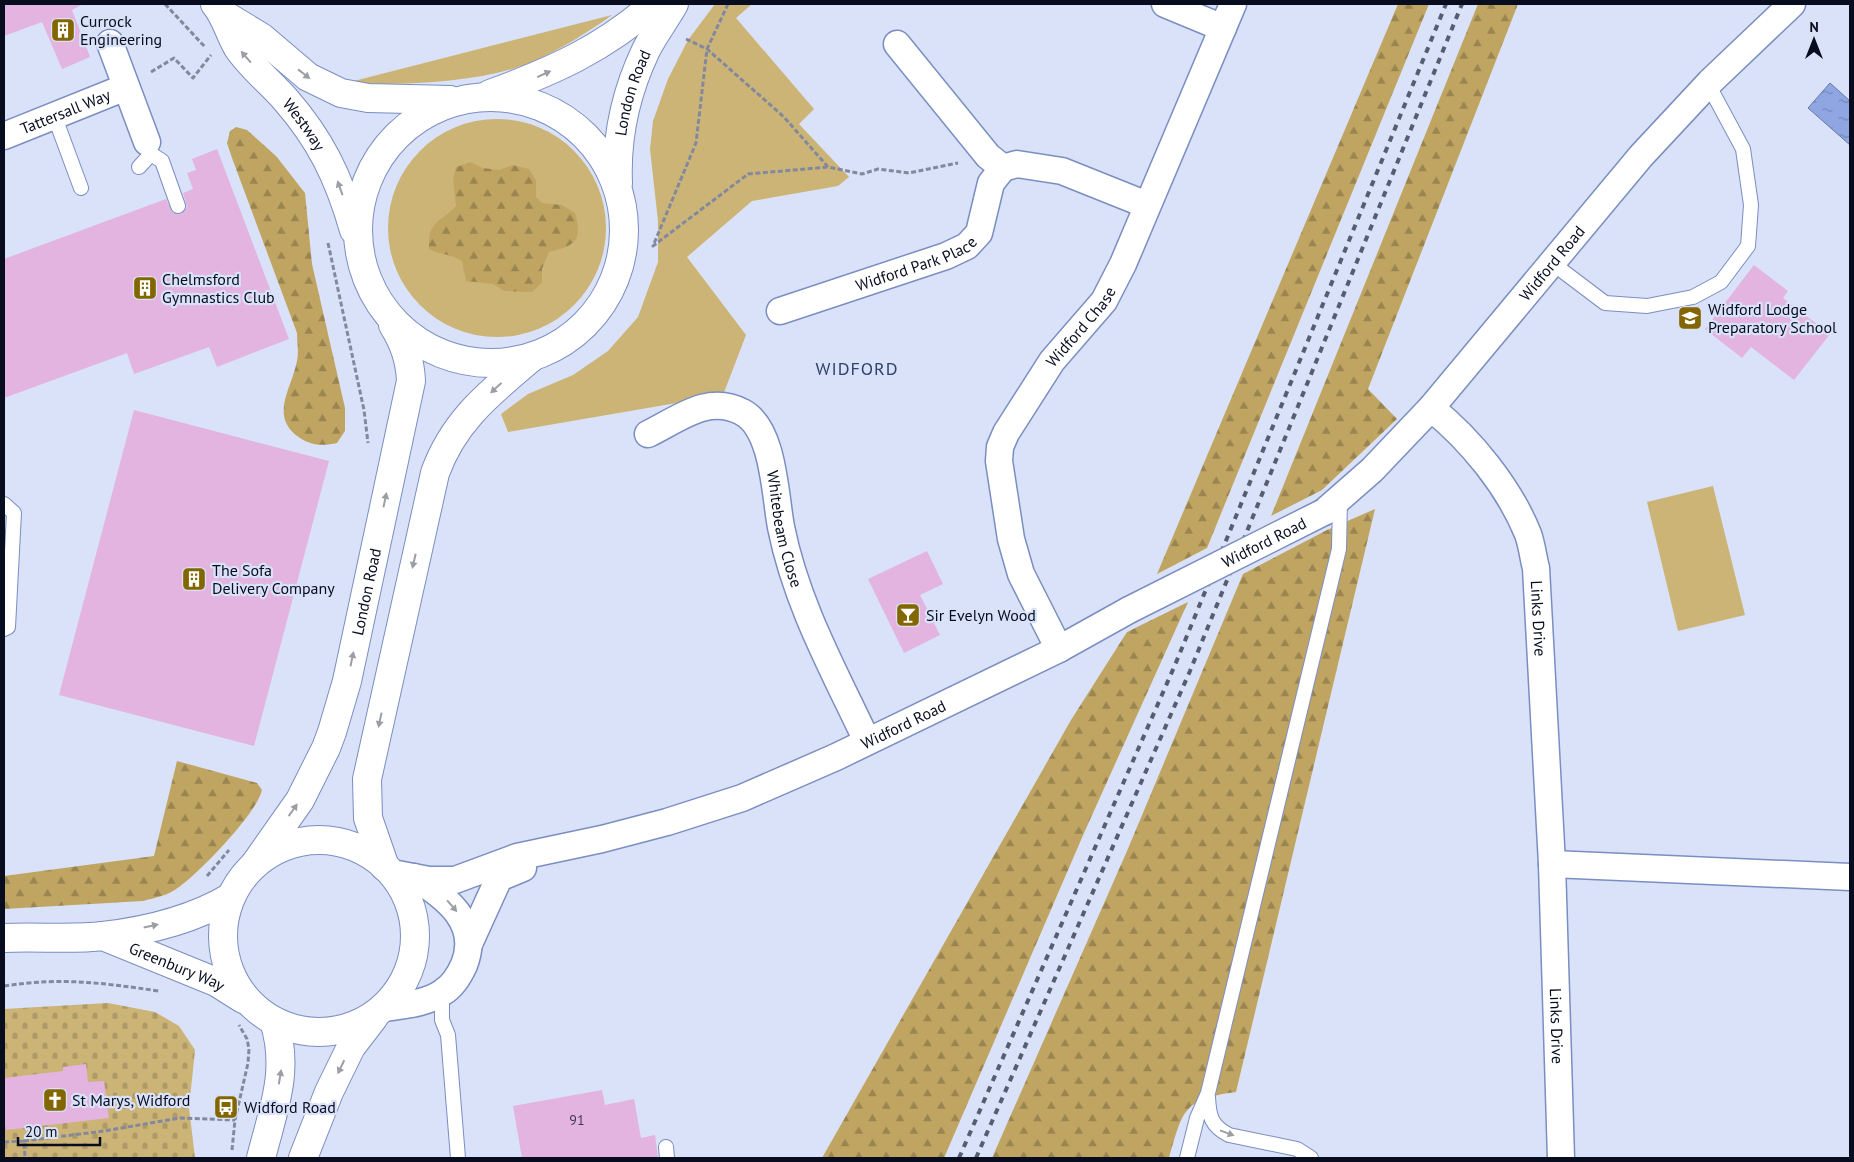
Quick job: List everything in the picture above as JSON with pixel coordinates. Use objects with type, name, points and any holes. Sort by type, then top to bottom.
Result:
[{"type":"main road","name":"London Road","points":[[360,251],[358,219],[367,181],[381,155],[398,135],[421,117],[443,106],[541,76],[585,54],[626,28],[654,4]]},
{"type":"main road","name":"London Road","points":[[618,190],[617,154],[631,85],[647,48],[674,4]]},
{"type":"main road","name":"Westway","points":[[219,9],[261,37],[308,77],[341,93],[368,98],[507,98],[532,103],[568,121],[586,136],[602,156],[618,190]]},
{"type":"main road","name":"Westway","points":[[219,9],[238,48],[292,108],[315,138],[332,167],[360,251]]},
{"type":"main road","points":[[360,251],[365,273],[381,306],[410,336],[430,348],[451,357],[470,362],[495,363],[533,356],[560,344],[579,330],[600,306],[611,288],[619,268],[624,240],[624,215],[618,190]]},
{"type":"main road","name":"London Road","points":[[255,864],[300,800],[326,748],[347,681],[410,381],[410,363],[402,341],[381,306]]},
{"type":"main road","points":[[303,1158],[329,1092],[351,1047],[398,991],[408,972],[415,937],[409,903],[397,872],[368,818],[368,779],[435,473],[442,454],[456,428],[497,387],[533,356]]},
{"type":"main road","points":[[381,1010],[349,1028],[327,1032],[298,1030],[242,1012],[224,952],[223,927],[231,897],[238,883],[255,864],[283,847],[316,840],[342,843],[357,848],[397,872]]},
{"type":"main road","name":"Greenbury Way","points":[[4,938],[103,936],[184,919],[209,910],[231,897]]},
{"type":"main road","name":"Greenbury Way","points":[[103,936],[216,982],[242,1012]]},
{"type":"main road","points":[[261,1158],[275,1105],[282,1062],[281,1043],[274,1021]]},
{"type":"street","points":[[1165,4],[1223,28]]},
{"type":"street","name":"Widford Chase","points":[[1059,649],[1021,574],[1011,539],[999,461],[1000,447],[1006,433],[1052,361],[1104,301],[1123,264],[1233,4]]},
{"type":"street","name":"Widford Road","points":[[381,1010],[420,1002],[442,993],[454,982],[462,970],[469,944],[499,878],[572,847],[667,822],[742,798],[836,757],[1059,649],[1129,610],[1332,506],[1431,408],[1642,156],[1708,84],[1792,4]]},
{"type":"street","name":"Tattersall Way","points":[[110,43],[149,148]]},
{"type":"street","points":[[897,44],[995,162],[1062,171],[1148,205]]},
{"type":"street","name":"Tattersall Way","points":[[4,133],[126,87]]},
{"type":"street","name":"Widford Park Place","points":[[780,311],[946,256],[967,246],[979,233],[995,162]]},
{"type":"street","name":"Whitebeam Close","points":[[648,434],[692,410],[709,405],[728,406],[744,413],[756,426],[766,441],[781,529],[797,589],[867,741]]},
{"type":"street","name":"Links Drive","points":[[1431,408],[1467,442],[1493,475],[1516,509],[1529,536],[1536,568],[1552,864],[1561,1158]]},
{"type":"street","name":"Widford Road","points":[[397,872],[455,880],[517,856],[542,850],[572,847]]},
{"type":"street","points":[[1552,864],[1850,877]]},
{"type":"street","points":[[397,872],[450,903],[462,918],[469,944]]},
{"type":"lane","points":[[1552,263],[1605,303],[1647,306],[1693,297],[1722,282],[1748,246],[1751,205],[1743,149],[1708,84]]},
{"type":"lane","points":[[54,115],[81,188]]},
{"type":"lane","points":[[139,167],[149,148],[162,162],[178,206]]},
{"type":"lane","points":[[4,504],[14,513],[8,628],[4,630]]},
{"type":"lane","points":[[1187,1158],[1197,1118],[1208,1094],[1339,549],[1332,506]]},
{"type":"lane","points":[[442,993],[442,1020],[448,1035],[458,1158]]},
{"type":"lane","points":[[1208,1094],[1211,1121],[1219,1130],[1229,1135],[1297,1149],[1311,1158]]},
{"type":"path","points":[[164,4],[219,61]]},
{"type":"path","points":[[728,4],[707,49],[696,144],[653,246],[748,174],[828,168],[862,174],[878,169],[909,172],[995,162]]},
{"type":"path","points":[[684,37],[707,49],[784,117],[828,168]]},
{"type":"path","points":[[174,58],[193,78],[212,54]]},
{"type":"path","points":[[328,242],[364,410],[368,446]]},
{"type":"path","points":[[206,878],[235,843]]},
{"type":"path","points":[[4,986],[41,980],[90,981],[163,992]]},
{"type":"path","points":[[232,1158],[235,1120],[248,1064],[249,1049],[242,1012]]},
{"type":"path","points":[[4,1142],[104,1131],[180,1118],[235,1120]]},
{"type":"path","points":[[24,1141],[25,1158]]},
{"type":"green space","points":[[715,4],[752,4],[736,18],[814,109],[799,124],[849,177],[838,186],[752,201],[687,257],[746,335],[723,395],[508,432],[501,414],[528,394],[573,375],[608,351],[638,317],[658,262],[658,221],[650,149],[653,121],[668,79],[688,40]]},
{"type":"green space","points":[[1398,4],[1429,4],[1207,548],[1157,574]]},
{"type":"green space","points":[[1478,4],[1518,4],[1368,389],[1397,419],[1322,490],[1271,516]]},
{"type":"green space","points":[[612,15],[563,46],[532,62],[513,69],[467,78],[418,83],[350,82]]},
{"type":"green space","points":[[497,119],[518,121],[539,127],[558,137],[574,151],[588,167],[598,186],[604,207],[606,228],[604,249],[598,270],[588,289],[574,305],[558,319],[539,329],[518,335],[497,337],[476,335],[455,329],[436,319],[420,305],[406,289],[396,270],[390,249],[388,228],[390,207],[396,186],[406,167],[420,151],[436,137],[455,127],[476,121]]},
{"type":"green space","points":[[236,127],[247,130],[276,156],[305,193],[312,264],[345,408],[345,431],[337,443],[323,445],[309,443],[290,430],[285,421],[284,412],[287,392],[298,358],[297,333],[227,143],[230,131]]},
{"type":"green space","points":[[470,162],[483,168],[499,170],[513,165],[529,169],[536,180],[536,197],[542,203],[562,205],[575,213],[578,230],[575,241],[565,247],[549,252],[542,269],[542,282],[532,292],[504,291],[493,284],[466,281],[462,261],[429,249],[430,233],[433,227],[456,206],[453,179],[456,167]]},
{"type":"green space","points":[[1713,486],[1745,615],[1678,631],[1647,502]]},
{"type":"green space","points":[[1375,509],[1236,1092],[1218,1095],[1195,1103],[1182,1118],[1169,1158],[992,1158],[1127,851],[1243,574],[1327,530]]},
{"type":"green space","points":[[1188,602],[1084,833],[944,1158],[822,1158],[1071,720],[1127,632]]},
{"type":"green space","points":[[177,761],[257,783],[262,790],[250,813],[227,842],[179,887],[162,896],[143,901],[4,909],[4,876],[154,856]]},
{"type":"green space","points":[[108,1003],[155,1012],[179,1026],[195,1050],[189,1108],[195,1158],[4,1158],[4,1009]]},
{"type":"water","points":[[1830,83],[1850,101],[1850,145],[1808,108]]},
{"type":"building","name":"Currock Engineering","points":[[4,4],[83,4],[72,10],[90,57],[62,69],[42,22],[4,36]]},
{"type":"building","points":[[217,149],[289,339],[217,367],[209,347],[134,374],[127,353],[4,398],[4,259],[166,199],[172,212],[181,214],[187,207],[183,193],[193,189],[187,173],[196,170],[192,159]]},
{"type":"building","points":[[1754,265],[1788,291],[1783,298],[1830,334],[1794,380],[1751,347],[1742,358],[1705,329]]},
{"type":"building","name":"The Sofa Delivery Company","points":[[134,410],[329,461],[254,746],[59,695]]},
{"type":"building","name":"Sir Evelyn Wood","points":[[927,551],[943,584],[920,595],[940,635],[904,653],[868,579]]},
{"type":"building","name":"St Marys, Widford","points":[[86,1064],[88,1082],[104,1081],[109,1118],[6,1130],[4,1122],[4,1078],[63,1071],[63,1067]]},
{"type":"building","points":[[602,1090],[605,1105],[634,1099],[641,1138],[655,1135],[658,1158],[522,1158],[513,1106]]},
{"type":"railway","points":[[959,1158],[1175,665],[1446,4]]},
{"type":"railway","points":[[976,1158],[1190,671],[1462,4]]},
{"type":"place","name":"Currock Engineering","points":[[63,30]]},
{"type":"place","name":"Chelmsford Gymnastics Club","points":[[145,288]]},
{"type":"place","name":"Widford Lodge Preparatory School","points":[[1690,318]]},
{"type":"place","name":"The Sofa Delivery Company","points":[[194,579]]},
{"type":"place","name":"Sir Evelyn Wood","points":[[908,615]]},
{"type":"place","name":"St Marys, Widford","points":[[55,1100]]},
{"type":"place","name":"Widford Road","points":[[226,1107]]},
{"type":"district","name":"WIDFORD","points":[[857,369]]}]
